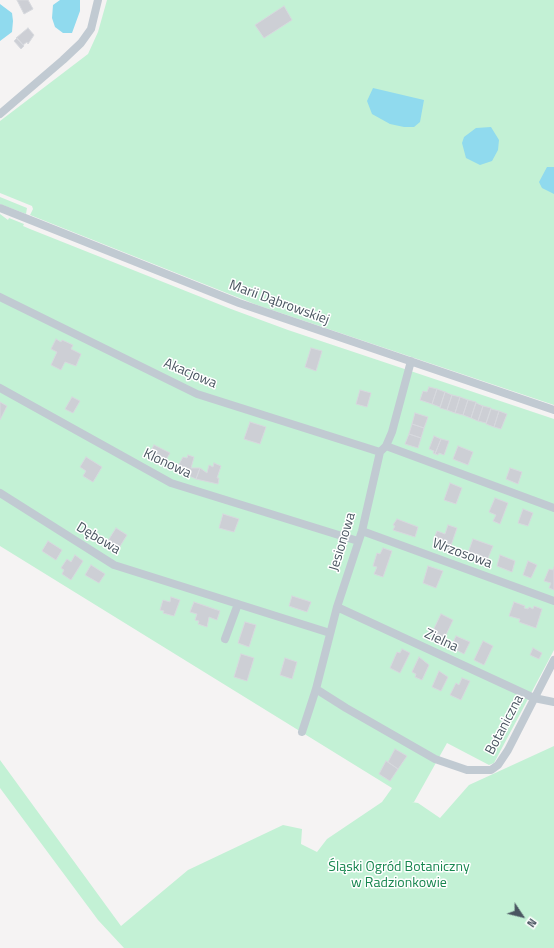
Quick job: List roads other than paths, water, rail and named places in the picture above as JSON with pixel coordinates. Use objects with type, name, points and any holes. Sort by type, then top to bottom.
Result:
[{"type":"street","points":[[0,114],[81,43],[90,29],[98,0]]},
{"type":"street","name":"Marii Dąbrowskiej","points":[[0,208],[239,303],[554,410]]},
{"type":"street","name":"Akacjowa","points":[[0,297],[196,394],[383,449],[554,508]]},
{"type":"street","name":"Jesionowa","points":[[302,732],[316,689],[337,607],[362,531],[383,449],[392,432],[411,361]]},
{"type":"street","name":"Klonowa","points":[[0,388],[170,483],[358,541]]},
{"type":"street","name":"Dębowa","points":[[0,493],[114,565],[330,633]]},
{"type":"street","name":"Wrzosowa","points":[[362,531],[554,601]]},
{"type":"street","points":[[225,639],[238,604]]},
{"type":"street","name":"Zielna","points":[[337,607],[534,698],[554,702]]},
{"type":"street","name":"Botaniczna","points":[[316,689],[435,759],[467,770],[491,770],[495,768],[508,750],[554,660]]},
{"type":"water","points":[[60,0],[80,0],[80,11],[72,33],[63,33],[55,27],[52,18],[53,5]]},
{"type":"water","points":[[0,4],[12,13],[13,21],[12,32],[0,41]]},
{"type":"water","points":[[373,88],[424,100],[420,122],[414,127],[404,127],[390,124],[372,114],[367,101]]},
{"type":"water","points":[[491,127],[499,140],[498,150],[492,161],[480,165],[466,158],[462,143],[464,137],[476,128]]},
{"type":"water","points":[[547,167],[554,167],[554,194],[542,188],[539,182]]},
{"type":"park label","name":"Śląski Ogród Botaniczny w Radzionkowie","points":[[399,876]]}]
